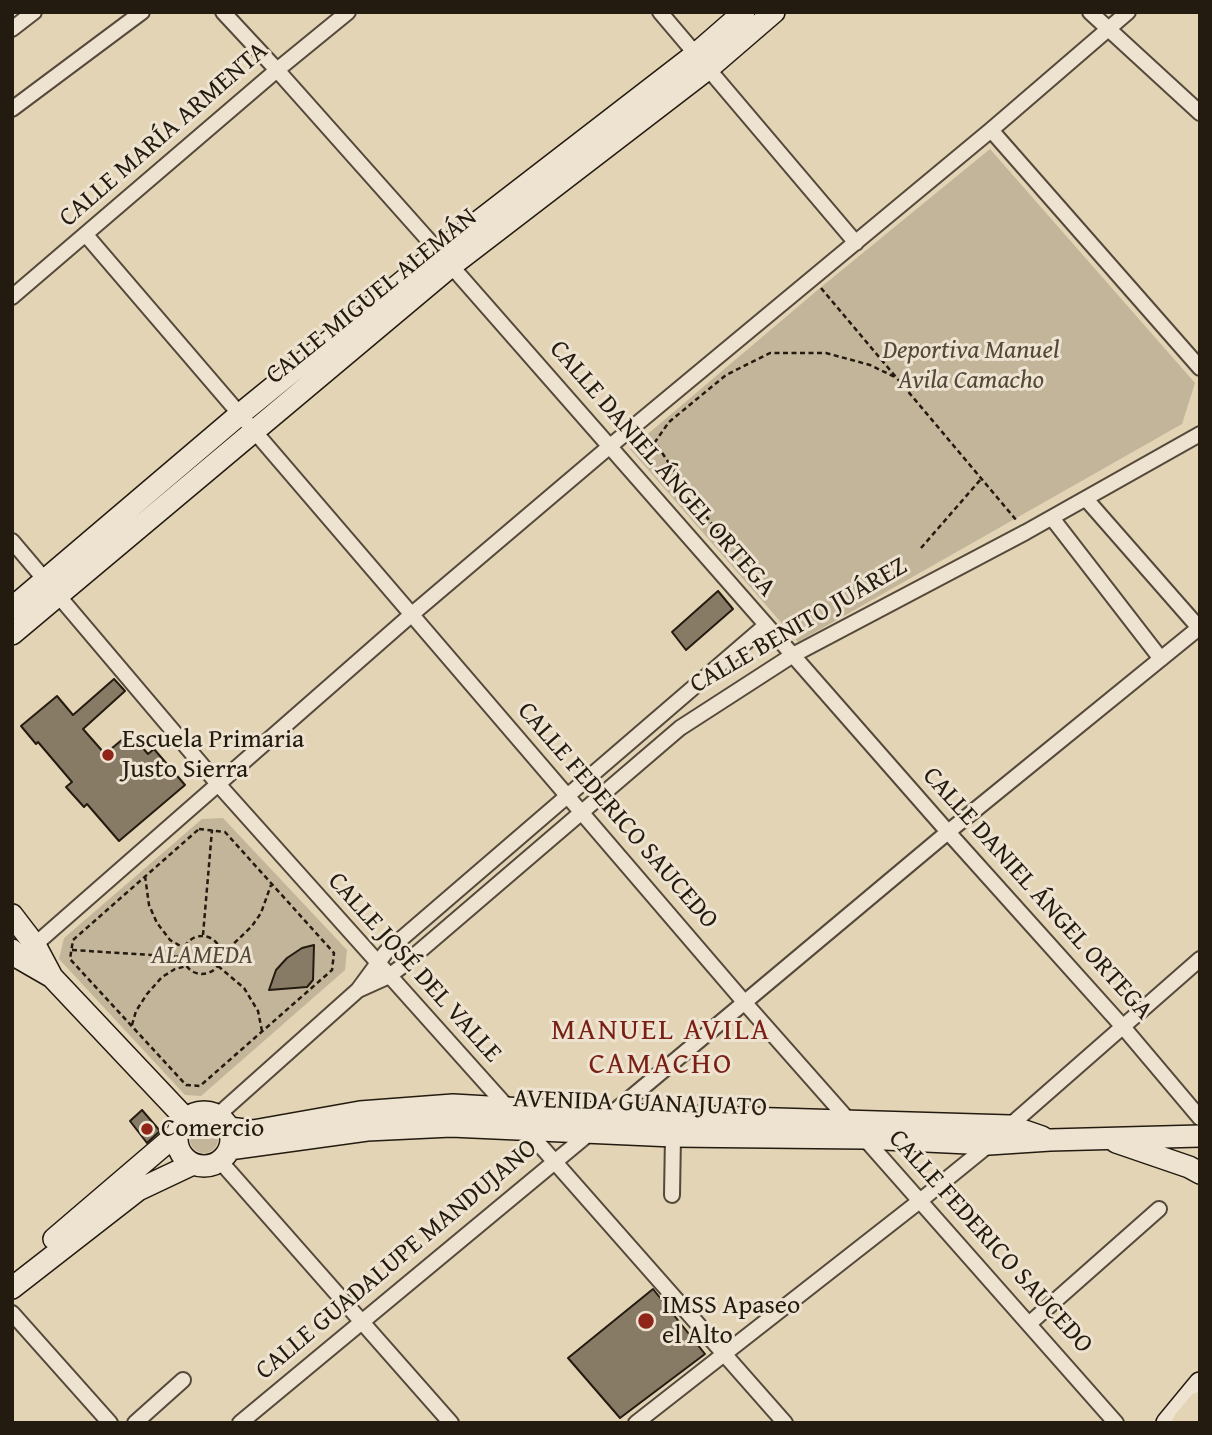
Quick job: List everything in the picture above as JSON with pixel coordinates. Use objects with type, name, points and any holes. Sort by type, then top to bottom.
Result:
[{"type":"highway","points":[[1185,1423],[1200,1405]]},
{"type":"street","points":[[12,29],[34,12]]},
{"type":"street","points":[[13,108],[142,12]]},
{"type":"street","name":"CALLE DANIEL ÁNGEL ORTEGA","points":[[223,12],[445,259],[948,832],[1124,1028],[1200,1118]]},
{"type":"street","name":"CALLE MARÍA ARMENTA","points":[[12,297],[348,12]]},
{"type":"street","points":[[660,12],[856,243]]},
{"type":"street","name":"CALLE MIGUEL ALEMÁN","points":[[703,61],[744,12]]},
{"type":"street","name":"CALLE MIGUEL ALEMÁN","points":[[12,634],[51,587],[445,259],[703,61],[774,12]]},
{"type":"street","points":[[1090,12],[1200,113]]},
{"type":"street","points":[[20,954],[411,615],[991,130],[1128,12]]},
{"type":"street","points":[[991,130],[1200,368]]},
{"type":"street","name":"CALLE FEDERICO SAUCEDO","points":[[86,235],[745,1003],[1116,1423]]},
{"type":"street","name":"CALLE BENITO JUÁREZ","points":[[358,990],[389,976],[680,728],[793,655],[1052,518],[1200,434]]},
{"type":"street","points":[[1086,499],[1199,628]]},
{"type":"street","points":[[1052,518],[1161,659]]},
{"type":"street","name":"CALLE JOSÉ DEL VALLE","points":[[12,541],[218,784],[555,1160],[785,1423]]},
{"type":"street","name":"CALLE MIGUEL ALEMÁN","points":[[12,608],[51,587]]},
{"type":"street","name":"CALLE BENITO JUÁREZ","points":[[224,1139],[358,990],[386,952],[766,625]]},
{"type":"street","name":"CALLE GUADALUPE MANDUJANO","points":[[240,1423],[948,832],[1199,628]]},
{"type":"street","points":[[12,915],[20,954],[52,976],[182,1126],[180,1151],[193,1164]]},
{"type":"street","points":[[636,1423],[921,1200],[1124,1028],[1200,959]]},
{"type":"street","name":"AVENIDA GUANAJUATO","points":[[224,1139],[253,1131],[360,1112],[439,1106],[1010,1126],[1050,1140]]},
{"type":"street","points":[[12,1289],[132,1184],[182,1126],[202,1112],[362,1321],[451,1423]]},
{"type":"street","name":"AVENIDA GUANAJUATO","points":[[224,1139],[451,1126],[673,1136],[864,1138],[989,1144],[1200,1136]]},
{"type":"street","points":[[672,1195],[673,1136]]},
{"type":"street","points":[[12,1274],[132,1184],[193,1164],[212,1165],[224,1139]]},
{"type":"street","points":[[1107,1139],[1200,1173]]},
{"type":"street","points":[[1030,1323],[1159,1209]]},
{"type":"street","points":[[12,1313],[110,1423]]},
{"type":"street","points":[[135,1423],[183,1380]]},
{"type":"street","points":[[1167,1423],[1200,1383]]},
{"type":"path","points":[[813,278],[1026,532]]},
{"type":"path","points":[[729,547],[655,442],[669,422],[726,375],[770,353],[826,353],[870,365],[897,378]]},
{"type":"path","points":[[921,548],[981,479]]},
{"type":"path","points":[[199,829],[212,830],[225,832],[334,953],[332,971],[200,1086],[186,1085],[70,960],[73,940],[199,829]]},
{"type":"path","points":[[203,936],[212,830]]},
{"type":"path","points":[[145,876],[149,905],[157,923],[170,940],[184,948]]},
{"type":"path","points":[[222,955],[217,942],[203,936],[193,938],[184,948],[183,957],[191,971],[202,975],[218,967],[222,955],[252,926],[261,913],[271,883]]},
{"type":"path","points":[[72,950],[183,957]]},
{"type":"path","points":[[132,1027],[136,1011],[162,977],[187,966]]},
{"type":"path","points":[[218,967],[244,988],[258,1011],[262,1032]]},
{"type":"green space","name":"Deportiva Manuel Avila Camacho","points":[[990,149],[1195,383],[1182,424],[798,642],[630,449]]},
{"type":"green space","name":"ALAMEDA","points":[[223,818],[347,950],[345,970],[201,1096],[185,1095],[59,959],[64,938],[202,819]]},
{"type":"green space","points":[[204,1125],[214,1129],[218,1139],[214,1149],[204,1153],[194,1149],[190,1139],[194,1129]]},
{"type":"building","points":[[718,591],[733,609],[686,650],[672,632]]},
{"type":"building","points":[[114,679],[125,691],[83,729],[105,754],[130,733],[148,754],[154,749],[185,785],[119,841],[87,804],[84,807],[66,787],[72,782],[21,726],[57,696],[73,715]]},
{"type":"building","points":[[314,945],[313,980],[307,987],[269,990],[276,970],[287,958],[302,948]]},
{"type":"building","name":"Comercio","points":[[142,1110],[160,1131],[147,1143],[130,1121]]},
{"type":"building","name":"IMSS Apaseo el Alto","points":[[653,1289],[705,1354],[620,1418],[568,1358]]},
{"type":"place","name":"Escuela Primaria Justo Sierra","points":[[108,755]]},
{"type":"place","name":"Comercio","points":[[147,1129]]},
{"type":"place","name":"IMSS Apaseo el Alto","points":[[646,1321]]},
{"type":"district","name":"MANUEL AVILA CAMACHO","points":[[661,1048]]}]
